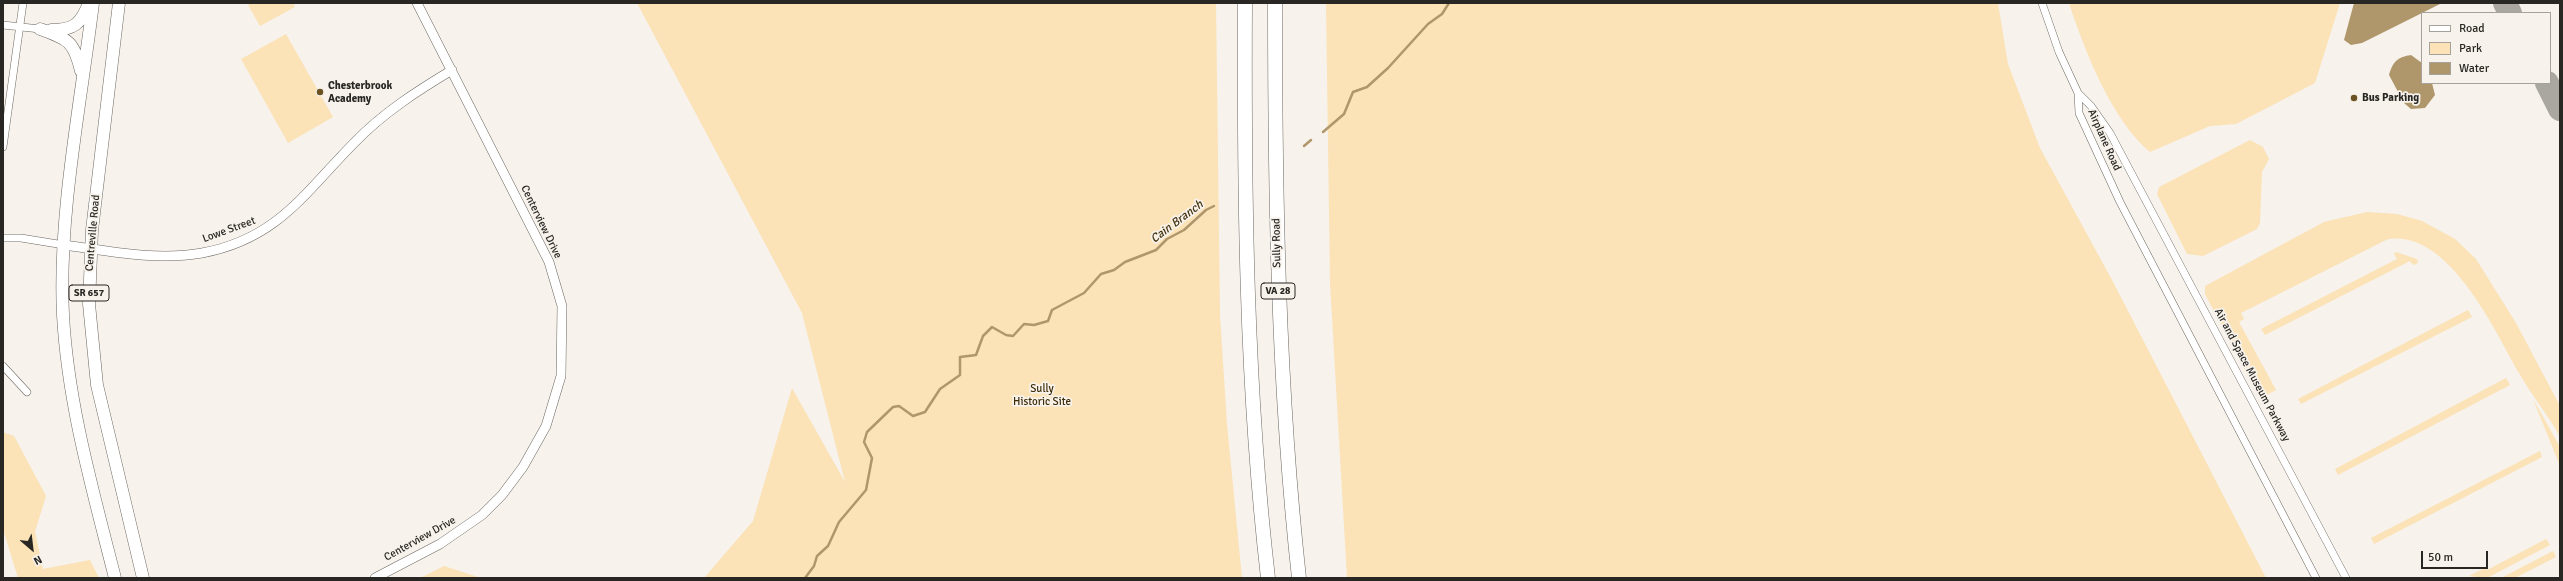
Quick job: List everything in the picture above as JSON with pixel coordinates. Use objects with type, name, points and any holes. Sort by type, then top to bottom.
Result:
[{"type":"highway","name":"VA 28","points":[[1245,3],[1247,285],[1258,472],[1268,578]]},
{"type":"highway","name":"Sully Road","points":[[1276,3],[1278,294],[1287,449],[1299,578]]},
{"type":"main road","points":[[40,29],[70,29],[82,17],[89,3]]},
{"type":"main road","name":"SR 657","points":[[93,3],[64,245],[63,314],[70,382],[82,446],[115,578]]},
{"type":"main road","name":"Centreville Road","points":[[119,3],[91,248],[90,311],[97,385],[143,578]]},
{"type":"main road","points":[[40,29],[60,36],[73,45],[83,78]]},
{"type":"street","points":[[3,147],[23,3]]},
{"type":"street","name":"Centerview Drive","points":[[375,578],[464,529],[502,495],[523,467],[546,426],[561,376],[562,306],[549,262],[417,3]]},
{"type":"street","name":"Airplane Road","points":[[2042,3],[2059,52],[2078,93],[2079,113],[2117,195],[2316,578]]},
{"type":"street","points":[[3,25],[40,29]]},
{"type":"street","name":"Lowe Street","points":[[3,238],[21,238],[64,245],[137,253],[182,255],[218,249],[256,235],[290,212],[355,141],[384,115],[423,87],[452,70]]},
{"type":"street","name":"Airplane Road","points":[[2078,93],[2092,106],[2110,134],[2137,183]]},
{"type":"street","name":"Air and Space Museum Parkway","points":[[2137,183],[2346,578]]},
{"type":"street","points":[[3,366],[27,392]]},
{"type":"green space","points":[[251,3],[293,3],[295,7],[260,26],[248,5]]},
{"type":"green space","name":"Sully Historic Site","points":[[637,3],[1216,3],[1220,315],[1227,424],[1242,578],[704,578],[753,521],[792,388],[845,482],[802,313]]},
{"type":"green space","points":[[1326,3],[1998,3],[2008,64],[2040,148],[2112,280],[2266,578],[1347,578],[1330,283]]},
{"type":"green space","points":[[2069,3],[2340,3],[2315,83],[2236,124],[2210,126],[2150,152],[2136,139],[2123,122],[2101,83],[2091,62]]},
{"type":"green space","points":[[286,34],[333,117],[288,143],[241,59]]},
{"type":"green space","points":[[2250,140],[2263,147],[2269,159],[2262,172],[2260,223],[2257,229],[2203,256],[2187,254],[2157,194],[2159,187]]},
{"type":"green space","points":[[2367,212],[2397,214],[2422,221],[2455,239],[2476,259],[2516,323],[2560,406],[2560,437],[2524,381],[2483,309],[2467,286],[2450,266],[2431,250],[2410,240],[2388,239],[2241,313],[2244,319],[2239,322],[2276,390],[2267,395],[2256,391],[2205,294],[2205,286],[2324,222]]},
{"type":"green space","points":[[2396,252],[2417,259],[2418,263],[2413,265],[2410,261],[2265,335],[2261,329],[2397,259],[2394,254]]},
{"type":"green space","points":[[2468,310],[2472,317],[2301,404],[2298,399]]},
{"type":"green space","points":[[2506,378],[2510,385],[2338,475],[2335,469]]},
{"type":"green space","points":[[2533,399],[2560,447],[2560,466]]},
{"type":"green space","points":[[3,432],[14,436],[46,496],[35,532],[43,569],[90,560],[99,578],[18,578],[3,529]]},
{"type":"green space","points":[[2540,451],[2542,457],[2374,544],[2371,538]]},
{"type":"green space","points":[[2546,539],[2550,545],[2487,578],[2469,576],[2485,568],[2487,570]]},
{"type":"green space","points":[[2553,551],[2556,557],[2515,578],[2501,578]]},
{"type":"green space","points":[[444,566],[481,578],[420,578]]},
{"type":"water","points":[[2354,3],[2442,3],[2421,12],[2421,14],[2362,43],[2351,45],[2344,40]]},
{"type":"water","points":[[2411,55],[2421,62],[2421,84],[2432,84],[2435,95],[2425,108],[2411,109],[2404,103],[2389,75],[2394,63],[2403,57]]},
{"type":"waterway","name":"Cain Branch","points":[[1323,132],[1344,114],[1353,92],[1367,87],[1388,68],[1428,24],[1442,14],[1449,3]]},
{"type":"waterway","name":"Cain Branch","points":[[1304,146],[1311,140]]},
{"type":"waterway","name":"Cain Branch","points":[[805,578],[814,566],[817,556],[828,546],[839,522],[866,490],[872,458],[864,442],[867,432],[893,407],[899,406],[913,416],[925,412],[940,389],[960,375],[960,357],[976,355],[983,336],[992,327],[1006,335],[1013,336],[1024,324],[1034,325],[1048,321],[1052,310],[1084,293],[1101,274],[1114,270],[1125,262],[1156,250],[1167,239],[1184,230],[1206,210],[1214,206]]},
{"type":"taxiway","points":[[2505,3],[2510,12]]},
{"type":"taxiway","points":[[2548,84],[2560,109]]},
{"type":"place","name":"Chesterbrook Academy","points":[[320,92]]},
{"type":"place","name":"Bus Parking","points":[[2354,98]]}]
